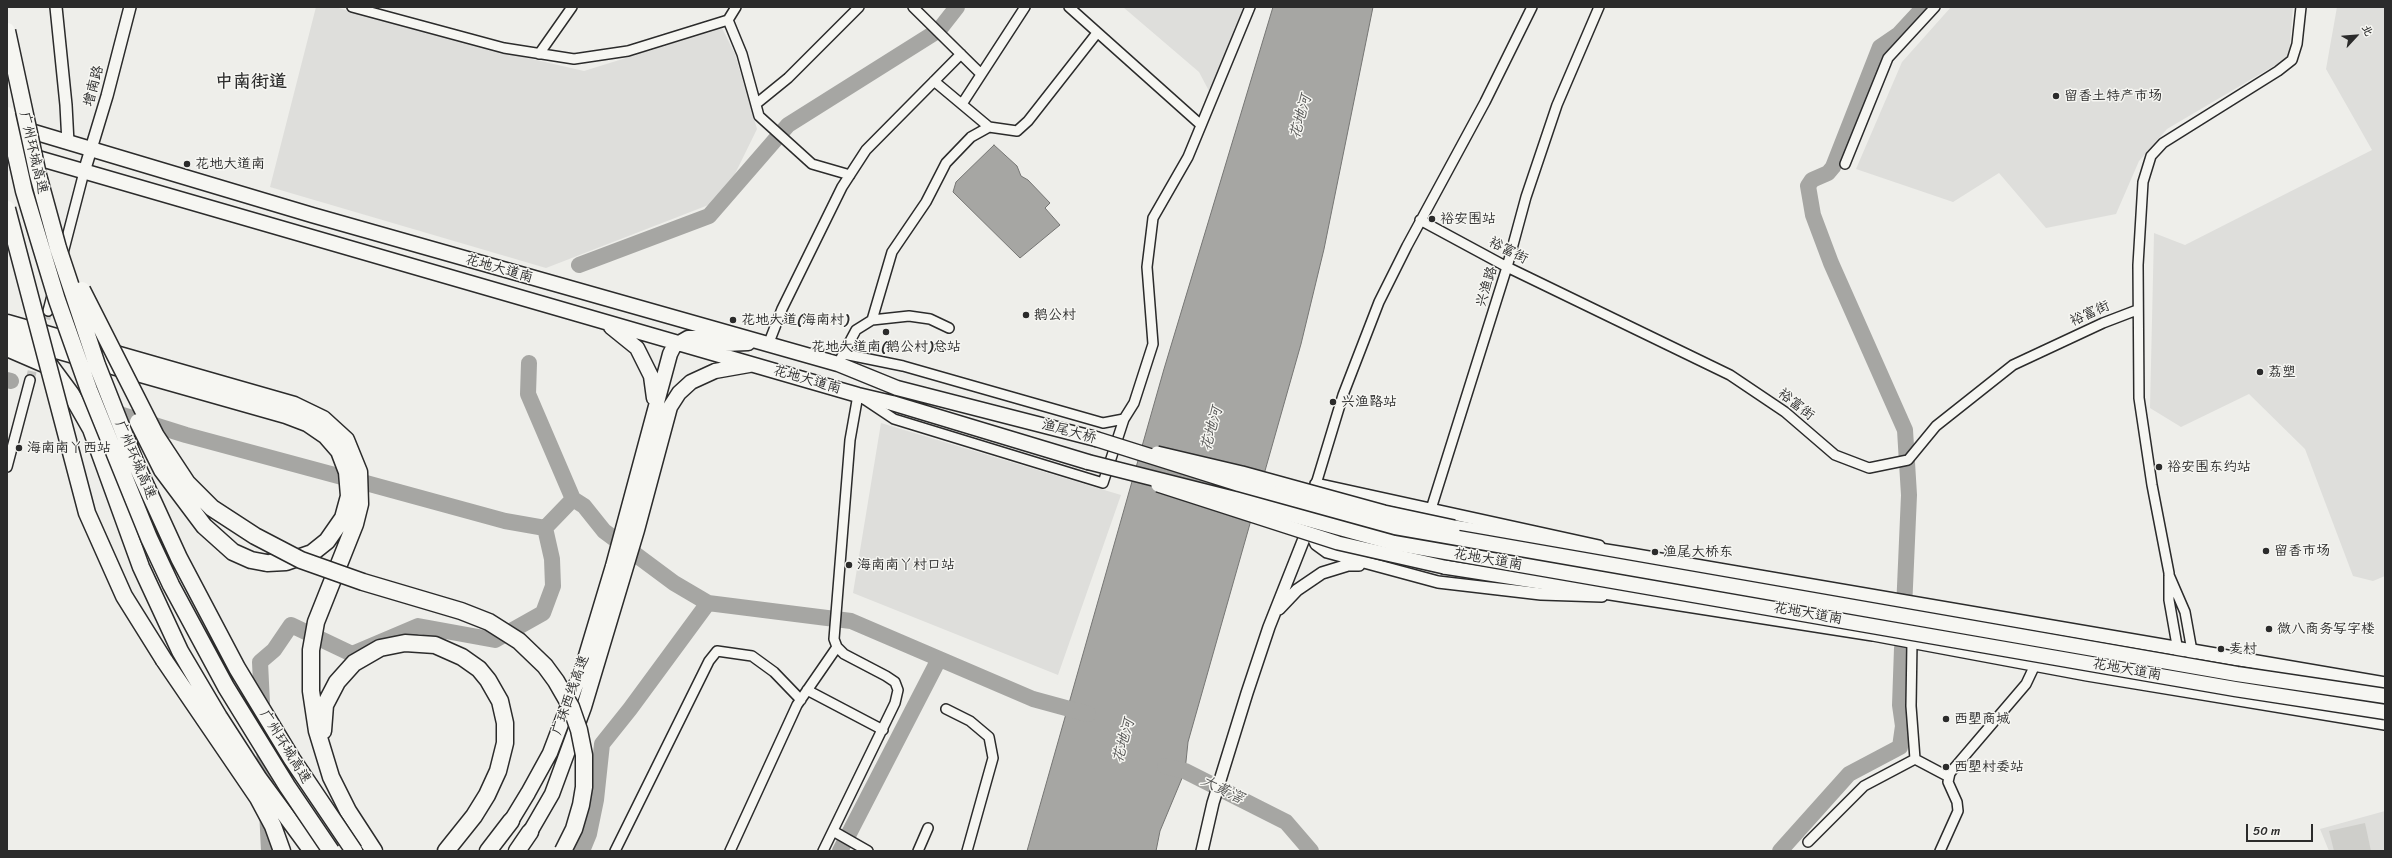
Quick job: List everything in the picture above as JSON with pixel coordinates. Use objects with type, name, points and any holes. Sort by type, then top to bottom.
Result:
[{"type":"highway","name":"广州环城高速","points":[[7,31],[38,175],[60,255],[97,365],[145,484],[194,588],[241,674],[300,771],[354,851]]},
{"type":"highway","points":[[7,336],[286,415],[307,423],[326,436],[339,451],[347,472],[349,496],[343,518],[327,541],[312,553],[286,562],[266,563],[242,557],[221,544],[199,520],[166,477],[152,452],[128,401],[82,290],[35,147],[15,71]]},
{"type":"highway","name":"广州环城高速","points":[[7,115],[24,191],[59,306],[88,390],[149,538],[174,590],[229,693],[286,786],[331,851]]},
{"type":"highway","points":[[7,209],[73,466],[87,513],[104,554],[144,630],[266,811],[282,851]]},
{"type":"highway","points":[[82,290],[156,436],[187,483],[212,508],[255,536],[301,560],[363,582],[461,611],[489,622],[519,641],[545,666],[571,707],[579,730],[584,755],[584,787],[581,806],[574,829],[563,851]]},
{"type":"highway","points":[[7,322],[282,401],[312,413],[333,427],[346,440],[354,457],[360,479],[361,498],[355,524],[321,607],[313,640],[310,671],[312,701],[317,731],[335,786],[374,851]]},
{"type":"highway","points":[[7,348],[51,367],[71,394],[91,429],[141,567],[180,651],[219,717],[267,790],[312,851]]},
{"type":"highway","points":[[374,851],[347,800],[328,751],[322,727],[328,699],[336,682],[349,667],[375,650],[405,643],[442,647],[462,656],[484,675],[500,701],[506,730],[503,752],[495,779],[474,816],[446,851]]},
{"type":"highway","name":"广珠西线高速","points":[[488,851],[511,821]]},
{"type":"highway","name":"广珠西线高速","points":[[517,851],[530,832]]},
{"type":"main road","name":"花地大道南","points":[[7,124],[306,214],[764,344],[841,359],[897,388]]},
{"type":"main road","name":"花地大道南","points":[[7,149],[858,395],[892,402],[1088,462],[1235,499],[1394,543],[2235,689],[2385,712]]},
{"type":"main road","points":[[597,319],[617,330],[637,348],[654,386],[652,417]]},
{"type":"main road","points":[[631,527],[652,417],[670,354],[679,343],[688,338],[698,338],[725,344],[764,344]]},
{"type":"main road","points":[[631,527],[670,407],[679,392],[691,382],[715,371],[753,364],[749,356],[749,348],[764,344]]},
{"type":"main road","name":"渔尾大桥","points":[[897,388],[1096,439],[1239,484]]},
{"type":"main road","points":[[1096,439],[1242,473],[1384,512],[1454,527],[1631,555]]},
{"type":"main road","points":[[1088,462],[1326,539],[1444,567],[1625,595]]},
{"type":"main road","name":"花地大道南","points":[[1239,484],[1395,527],[2236,674],[2385,696]]},
{"type":"main road","name":"广珠西线高速","points":[[530,832],[547,804],[570,749],[631,527]]},
{"type":"main road","name":"花地大道南","points":[[1631,555],[2385,684]]},
{"type":"main road","name":"广珠西线高速","points":[[511,821],[536,779],[556,739],[619,568]]},
{"type":"main road","name":"花地大道南","points":[[1625,595],[1912,642],[2186,691],[2385,723]]},
{"type":"street","points":[[56,7],[66,105],[68,143]]},
{"type":"street","name":"增南路","points":[[84,172],[130,7]]},
{"type":"street","points":[[352,7],[504,48],[574,59],[628,51],[728,20],[736,7]]},
{"type":"street","points":[[539,54],[572,7]]},
{"type":"street","points":[[756,104],[788,78],[859,7]]},
{"type":"street","points":[[913,7],[982,74]]},
{"type":"street","points":[[962,104],[1026,7]]},
{"type":"street","points":[[1069,7],[1201,125]]},
{"type":"street","points":[[730,851],[801,700],[835,643],[837,599],[850,440],[858,395],[894,419],[1103,483],[1124,419],[1134,403],[1153,344],[1147,267],[1153,218],[1188,157],[1250,7]]},
{"type":"street","points":[[1202,851],[1213,803],[1228,754],[1269,627],[1309,526],[1316,484],[1341,401],[1365,336],[1388,284],[1420,220],[1485,102],[1532,7]]},
{"type":"street","name":"兴渔路","points":[[1431,509],[1508,267],[1526,197],[1557,105],[1599,7]]},
{"type":"street","points":[[1845,164],[1888,58],[1935,7]]},
{"type":"street","points":[[2186,691],[2169,600],[2169,573],[2142,421],[2138,375],[2137,310],[2141,204],[2144,177],[2151,156],[2171,137],[2266,79],[2292,60],[2297,44],[2301,7]]},
{"type":"street","points":[[728,20],[742,54],[759,116],[812,164],[850,175]]},
{"type":"street","points":[[934,81],[989,127],[1017,131],[1028,121],[1097,32]]},
{"type":"street","points":[[764,344],[850,175],[866,150],[961,54]]},
{"type":"street","points":[[872,320],[892,252],[926,202],[946,163],[971,137],[989,127]]},
{"type":"street","points":[[48,311],[84,172]]},
{"type":"street","name":"裕富街","points":[[1420,220],[1508,267],[1730,375],[1785,412],[1835,455],[1869,468],[1908,460],[1936,426],[2013,365],[2103,323],[2137,310]]},
{"type":"street","points":[[949,328],[930,320],[909,316],[872,320],[856,330],[841,359],[903,366],[1103,423],[1124,419]]},
{"type":"street","points":[[7,467],[30,380]]},
{"type":"street","name":"花地大道南","points":[[1316,484],[1579,540],[1631,555]]},
{"type":"street","name":"花地大道南","points":[[1309,526],[1312,537],[1321,549],[1372,565],[1438,582],[1576,596],[1625,595]]},
{"type":"street","points":[[1269,627],[1287,600],[1322,573],[1348,565],[1372,565]]},
{"type":"street","points":[[2169,573],[2183,607],[2192,651],[2186,691]]},
{"type":"street","points":[[1940,851],[1958,811],[1957,802],[1949,786],[1949,777],[2019,693],[2035,665],[2042,625]]},
{"type":"street","points":[[1912,642],[1911,706],[1915,759]]},
{"type":"street","points":[[823,851],[836,834],[895,703],[898,690],[894,682],[844,654],[835,643]]},
{"type":"street","points":[[615,851],[709,660],[717,651],[752,656],[774,672],[801,700]]},
{"type":"street","points":[[807,690],[883,730]]},
{"type":"street","points":[[946,709],[970,721],[989,737],[993,758],[967,851]]},
{"type":"street","points":[[1915,759],[1949,777]]},
{"type":"street","points":[[1808,842],[1864,786],[1915,759]]},
{"type":"street","points":[[918,851],[928,828]]},
{"type":"street","points":[[836,834],[868,851]]},
{"type":"shaded area","points":[[316,7],[335,7],[480,47],[584,71],[722,28],[735,54],[757,129],[730,184],[711,204],[546,268],[270,187]]},
{"type":"shaded area","points":[[1123,7],[1245,7],[1209,91],[1199,72]]},
{"type":"shaded area","name":"留香土特产市场","points":[[1951,7],[2293,7],[2289,57],[2167,129],[2139,161],[2116,214],[2046,228],[1999,173],[1953,202],[1856,169],[1902,62]]},
{"type":"shaded area","points":[[2337,7],[2385,7],[2385,576],[2373,581],[2353,576],[2305,449],[2249,394],[2181,427],[2150,408],[2154,233],[2185,245],[2372,150],[2326,69]]},
{"type":"shaded area","points":[[881,423],[1121,495],[1058,675],[853,593]]},
{"type":"shaded area","points":[[2385,811],[2385,851],[2329,851],[2320,829]]},
{"type":"shaded area","points":[[2365,823],[2371,851],[2334,851],[2329,831]]},
{"type":"water","name":"花地河","points":[[1273,7],[1373,7],[1324,249],[1301,344],[1188,742],[1185,771],[1160,831],[1156,851],[1027,851],[1164,369]]},
{"type":"water","points":[[994,145],[1017,166],[1021,176],[1028,180],[1050,203],[1045,208],[1060,225],[1020,258],[953,192],[956,182]]},
{"type":"waterway","points":[[579,265],[709,216],[788,125],[939,30],[957,7]]},
{"type":"waterway","points":[[1903,632],[1909,495],[1905,430],[1831,263],[1813,215],[1808,186],[1812,180],[1828,173],[1833,167],[1880,47],[1899,34],[1924,7]]},
{"type":"waterway","points":[[529,363],[528,394],[573,499],[584,506],[604,531],[674,583],[708,603],[851,621],[1033,699],[1088,714]]},
{"type":"waterway","points":[[7,380],[11,381]]},
{"type":"waterway","points":[[84,403],[186,435],[342,477]]},
{"type":"waterway","points":[[366,483],[505,521],[545,528]]},
{"type":"waterway","points":[[269,851],[260,662],[274,650],[291,625],[352,654],[418,626],[495,640],[543,613],[553,586],[552,559],[545,528],[573,499]]},
{"type":"waterway","points":[[582,851],[589,834],[596,800],[602,744],[630,709],[708,603]]},
{"type":"waterway","points":[[1780,851],[1849,774],[1900,747],[1903,726],[1900,705],[1902,648]]},
{"type":"waterway","points":[[840,851],[939,659]]},
{"type":"waterway","name":"大黄滘","points":[[1165,766],[1185,771],[1286,822],[1311,851]]},
{"type":"tunnel","points":[[42,332],[48,311]]},
{"type":"tunnel","points":[[30,380],[36,356]]},
{"type":"place","name":"留香土特产市场","points":[[2056,96]]},
{"type":"place","name":"花地大道南","points":[[187,164]]},
{"type":"place","name":"裕安围站","points":[[1432,219]]},
{"type":"place","name":"鹅公村","points":[[1026,315]]},
{"type":"place","name":"花地大道(海南村)","points":[[733,320]]},
{"type":"place","name":"花地大道南(鹅公村)总站","points":[[886,332]]},
{"type":"place","name":"荔塑","points":[[2260,372]]},
{"type":"place","name":"兴渔路站","points":[[1333,402]]},
{"type":"place","name":"海南南丫西站","points":[[19,448]]},
{"type":"place","name":"裕安围东约站","points":[[2159,467]]},
{"type":"place","name":"留香市场","points":[[2266,551]]},
{"type":"place","name":"渔尾大桥东","points":[[1655,552]]},
{"type":"place","name":"海南南丫村口站","points":[[849,565]]},
{"type":"place","name":"微八商务写字楼","points":[[2269,629]]},
{"type":"place","name":"麦村","points":[[2221,649]]},
{"type":"place","name":"西塱商城","points":[[1946,719]]},
{"type":"place","name":"西塱村委站","points":[[1946,767]]},
{"type":"district","name":"中南街道","points":[[251,82]]}]
